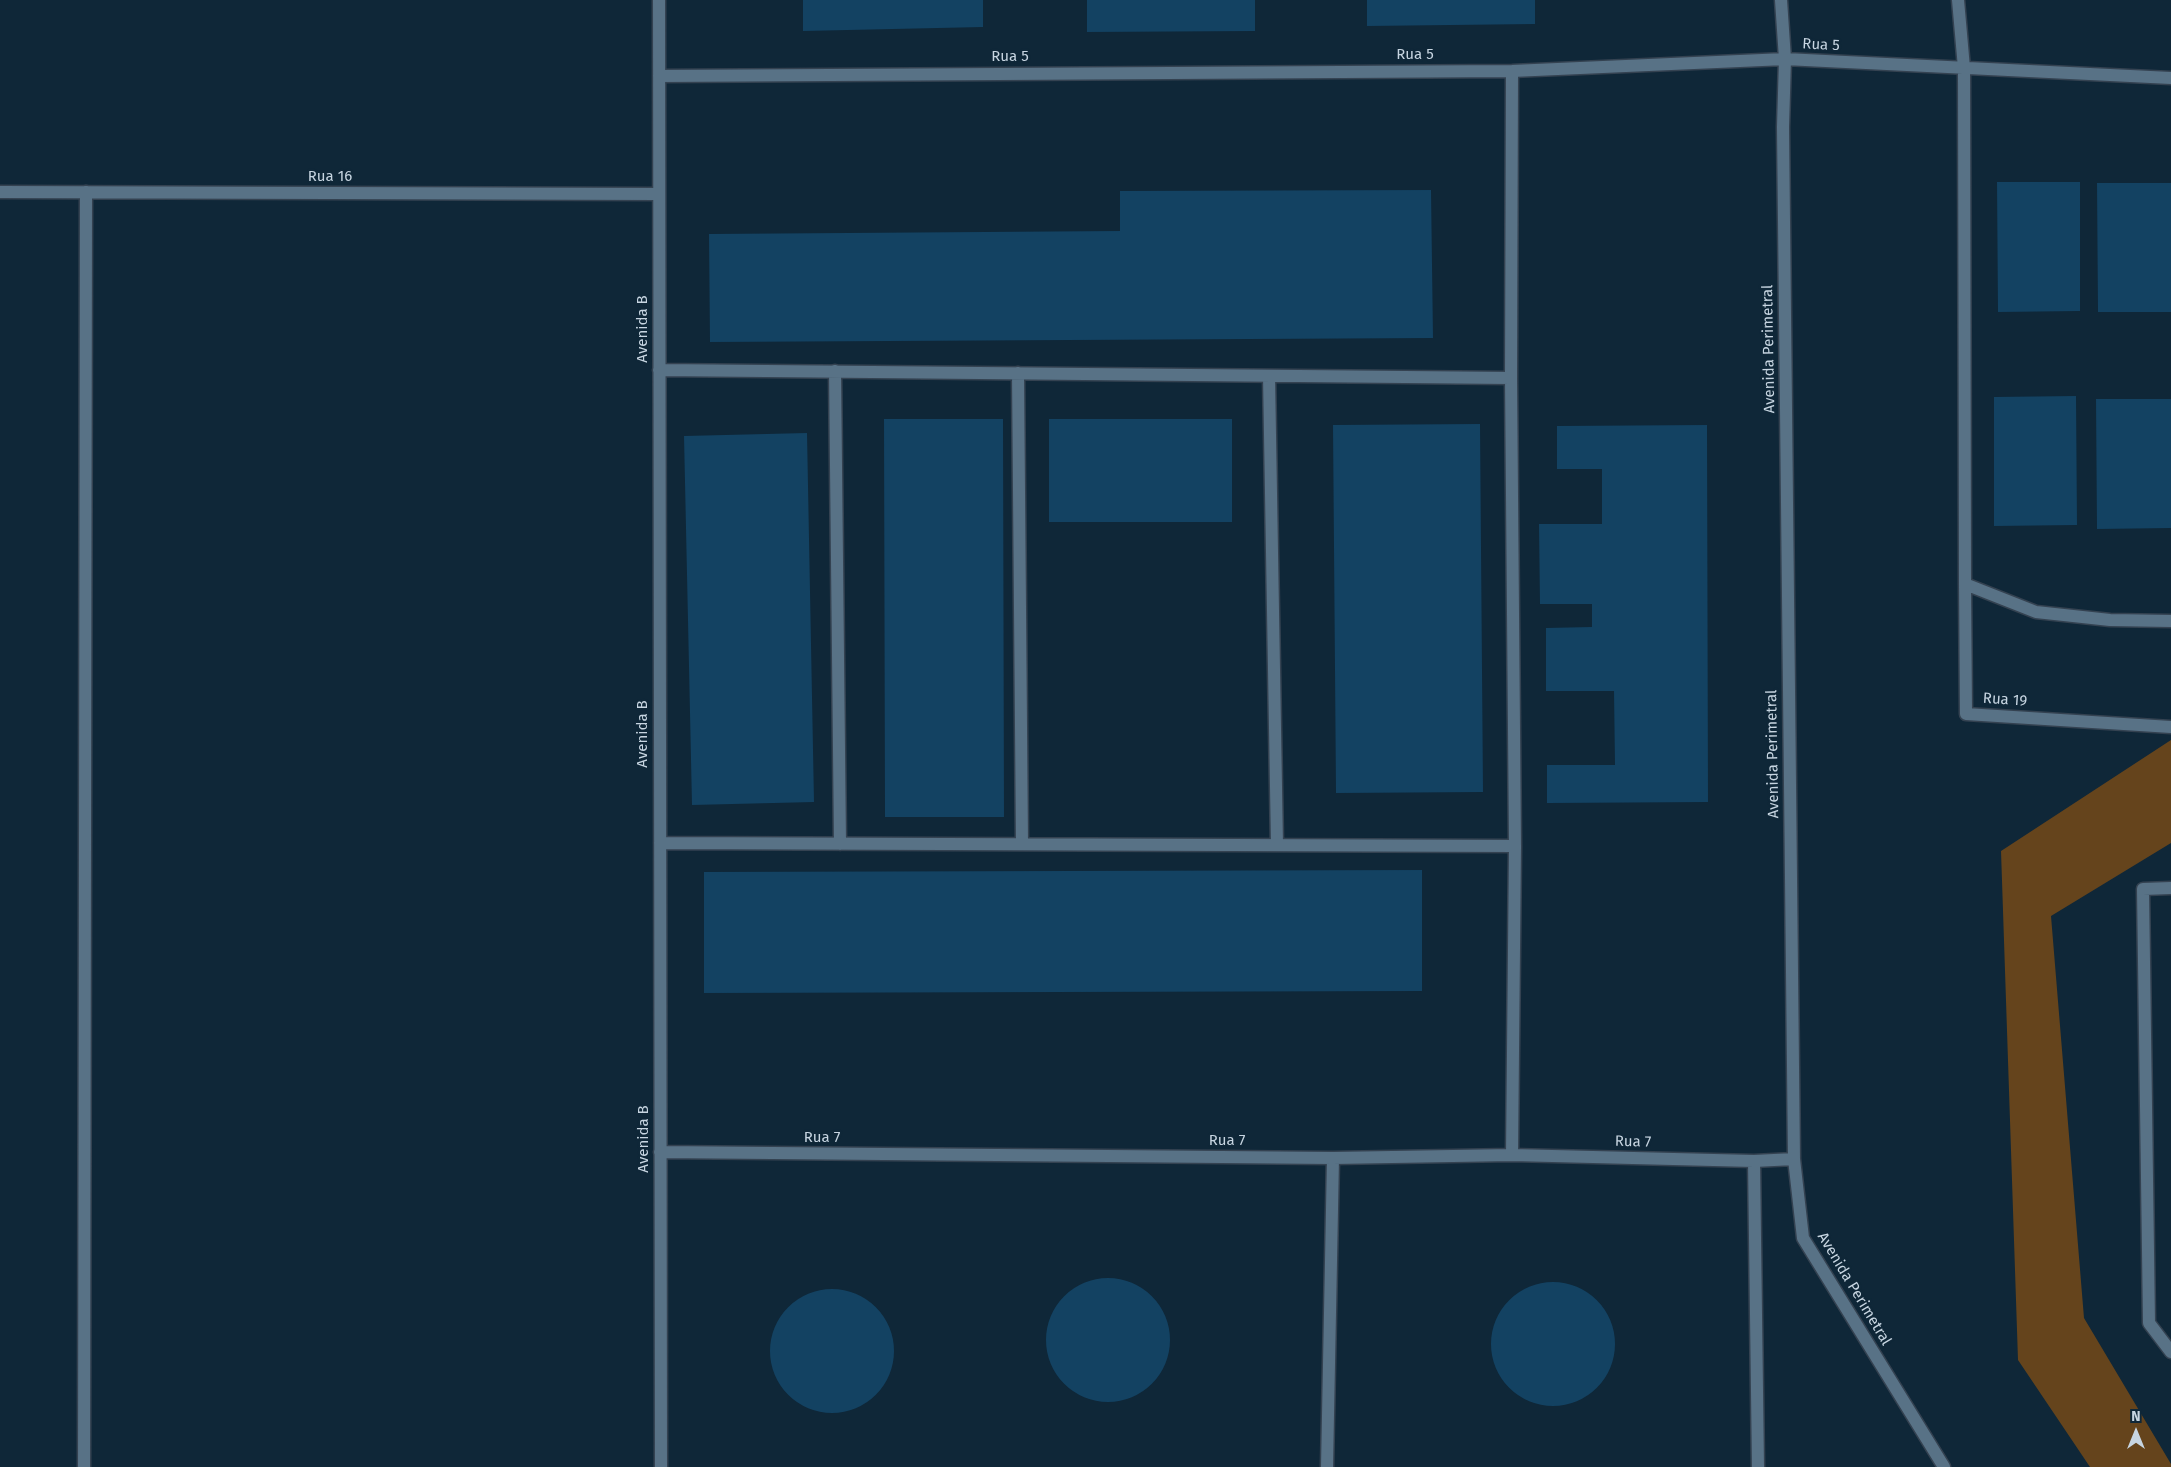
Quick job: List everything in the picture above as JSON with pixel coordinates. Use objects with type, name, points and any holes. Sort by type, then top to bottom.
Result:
[{"type":"lane","name":"Avenida B","points":[[659,0],[661,1467]]},
{"type":"lane","name":"Avenida Perimetral","points":[[1781,0],[1785,60],[1783,127],[1794,1159],[1803,1238],[1944,1467]]},
{"type":"lane","points":[[1958,0],[1964,68],[1965,584],[2036,612],[2110,620],[2171,621]]},
{"type":"lane","name":"Rua 5","points":[[659,76],[1512,71],[1785,60],[2171,78]]},
{"type":"lane","points":[[1512,71],[1511,378],[1515,846],[1512,1155]]},
{"type":"lane","name":"Rua 16","points":[[0,192],[659,194]]},
{"type":"lane","points":[[84,1467],[86,192]]},
{"type":"lane","points":[[659,370],[1511,378]]},
{"type":"lane","points":[[835,371],[840,844]]},
{"type":"lane","points":[[1018,373],[1022,844]]},
{"type":"lane","points":[[1270,376],[1277,846]]},
{"type":"lane","name":"Rua 19","points":[[1965,584],[1966,714],[2171,727]]},
{"type":"lane","points":[[660,843],[1515,846]]},
{"type":"lane","points":[[2171,888],[2143,889],[2150,1323],[2171,1352]]},
{"type":"lane","name":"Rua 7","points":[[660,1152],[1333,1158],[1512,1155],[1754,1161],[1794,1159]]},
{"type":"lane","points":[[1327,1467],[1333,1158]]},
{"type":"lane","points":[[1754,1161],[1758,1467]]},
{"type":"shaded area","points":[[2171,740],[2171,843],[2051,916],[2084,1318],[2171,1464],[2171,1467],[2090,1467],[2018,1360],[2001,851]]},
{"type":"building","points":[[803,0],[983,0],[983,27],[803,31]]},
{"type":"building","points":[[1087,0],[1255,0],[1255,31],[1087,32]]},
{"type":"building","points":[[1367,0],[1535,0],[1535,24],[1367,26]]},
{"type":"building","points":[[1997,182],[2080,182],[2080,311],[1998,312]]},
{"type":"building","points":[[2097,183],[2171,183],[2171,312],[2098,312]]},
{"type":"building","points":[[1431,190],[1433,338],[710,342],[709,234],[1120,231],[1120,191]]},
{"type":"building","points":[[2076,396],[2077,525],[1994,526],[1994,397]]},
{"type":"building","points":[[2096,399],[2171,399],[2171,528],[2097,529]]},
{"type":"building","points":[[884,419],[1003,419],[1004,817],[885,817]]},
{"type":"building","points":[[1049,419],[1232,419],[1232,522],[1049,522]]},
{"type":"building","points":[[1480,424],[1483,792],[1336,793],[1333,425]]},
{"type":"building","points":[[1707,425],[1708,802],[1547,803],[1547,765],[1615,765],[1614,691],[1546,691],[1546,628],[1592,627],[1592,604],[1540,604],[1539,524],[1602,524],[1602,469],[1557,469],[1557,426]]},
{"type":"building","points":[[807,433],[814,802],[692,805],[684,436]]},
{"type":"building","points":[[1422,870],[1422,991],[704,993],[704,872]]},
{"type":"building","points":[[1108,1278],[1132,1283],[1152,1296],[1165,1316],[1170,1340],[1165,1364],[1152,1384],[1132,1397],[1108,1402],[1084,1397],[1064,1384],[1051,1364],[1046,1340],[1051,1316],[1064,1296],[1084,1283]]},
{"type":"building","points":[[1553,1282],[1577,1287],[1597,1300],[1610,1320],[1615,1344],[1610,1368],[1597,1388],[1577,1401],[1553,1406],[1529,1401],[1509,1388],[1496,1368],[1491,1344],[1496,1320],[1509,1300],[1529,1287]]},
{"type":"building","points":[[832,1289],[856,1294],[876,1307],[889,1327],[894,1351],[889,1375],[876,1395],[856,1408],[832,1413],[808,1408],[788,1395],[775,1375],[770,1351],[775,1327],[788,1307],[808,1294]]}]
